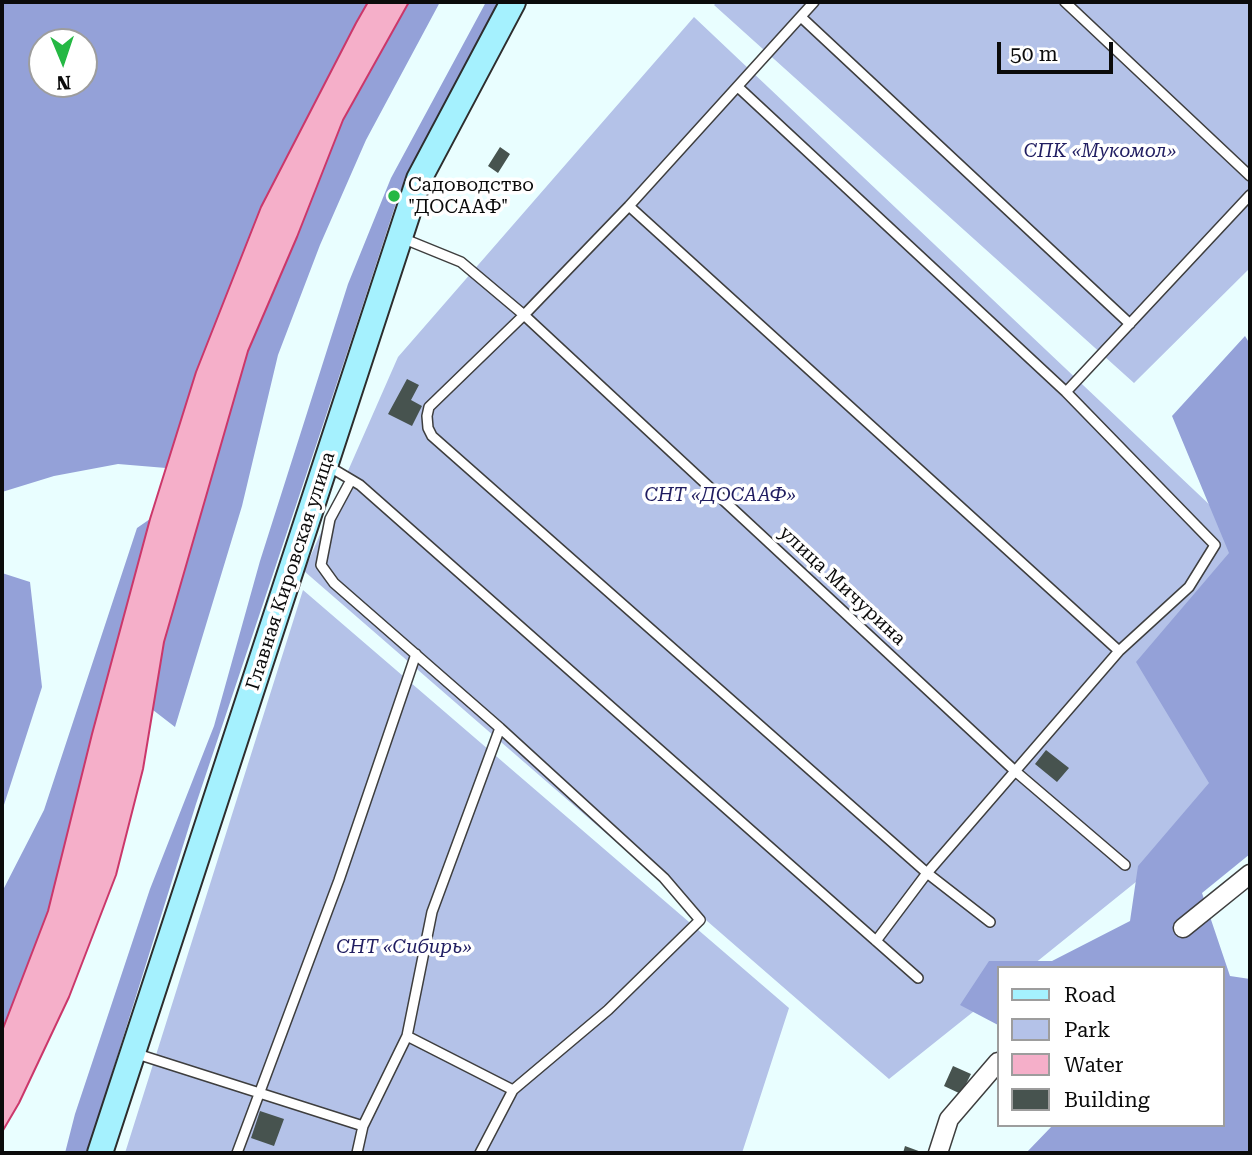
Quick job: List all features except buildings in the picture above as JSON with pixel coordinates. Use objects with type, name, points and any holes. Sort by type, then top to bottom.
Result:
[{"type":"main road","name":"Главная Кировская улица","points":[[100,1153],[419,179],[513,2]]},
{"type":"street","points":[[1184,928],[1250,874]]},
{"type":"street","points":[[938,1153],[949,1119],[996,1064]]},
{"type":"lane","points":[[814,2],[629,206],[524,315],[429,407],[428,428],[432,436],[927,873],[990,922]]},
{"type":"lane","points":[[1065,2],[1250,176]]},
{"type":"lane","points":[[801,17],[1130,324]]},
{"type":"lane","points":[[738,87],[1066,392],[1215,545],[1189,587],[1119,651],[927,873],[876,941]]},
{"type":"lane","points":[[1066,392],[1250,195]]},
{"type":"lane","points":[[629,206],[1119,651]]},
{"type":"lane","name":"улица Мичурина","points":[[400,237],[461,262],[524,315],[1015,771],[1125,865]]},
{"type":"lane","points":[[325,465],[360,485],[918,978]]},
{"type":"lane","points":[[351,480],[330,519],[321,565],[334,583],[500,728],[664,878],[700,920],[608,1010],[513,1090],[481,1153]]},
{"type":"lane","points":[[237,1153],[339,880],[416,654]]},
{"type":"lane","points":[[357,1153],[363,1126],[407,1036],[432,912],[500,728]]},
{"type":"lane","points":[[407,1036],[513,1090]]},
{"type":"lane","points":[[133,1053],[363,1126]]},
{"type":"green space","name":"СПК «Мукомол»","points":[[717,2],[1250,2],[1250,268],[1134,383],[714,5]]},
{"type":"green space","name":"СНТ «ДОСААФ»","points":[[694,17],[1250,543],[1244,795],[1031,966],[996,966],[996,994],[889,1079],[304,571],[398,357]]},
{"type":"green space","name":"СНТ «Сибирь»","points":[[303,590],[789,1008],[742,1153],[125,1153]]},
{"type":"shaded area","points":[[2,2],[368,2],[196,372],[166,468],[118,464],[54,476],[2,492]]},
{"type":"shaded area","points":[[409,2],[440,2],[366,140],[320,245],[278,355],[242,506],[175,727],[153,710],[164,642],[248,351],[343,120]]},
{"type":"shaded area","points":[[486,2],[501,2],[400,191],[196,804],[87,1153],[65,1153],[75,1114],[150,889],[214,726],[260,561],[348,284],[391,178]]},
{"type":"shaded area","points":[[1245,336],[1250,344],[1250,854],[1202,893],[1230,976],[1250,979],[1250,1153],[1026,1153],[1051,1127],[1224,1127],[1224,966],[996,966],[996,1024],[960,1005],[989,961],[1052,961],[1130,921],[1138,866],[1209,783],[1136,662],[1229,553],[1172,416]]},
{"type":"shaded area","points":[[150,519],[48,911],[2,1031],[2,892],[44,810],[137,528]]},
{"type":"shaded area","points":[[2,573],[30,582],[42,687],[2,811]]},
{"type":"water","points":[[368,2],[409,2],[343,120],[248,351],[164,642],[143,769],[116,875],[69,997],[19,1103],[2,1132],[2,1031],[48,911],[150,519],[196,372],[261,207]]},
{"type":"place","name":"Садоводство \"ДОСААФ\"","points":[[394,196]]}]
